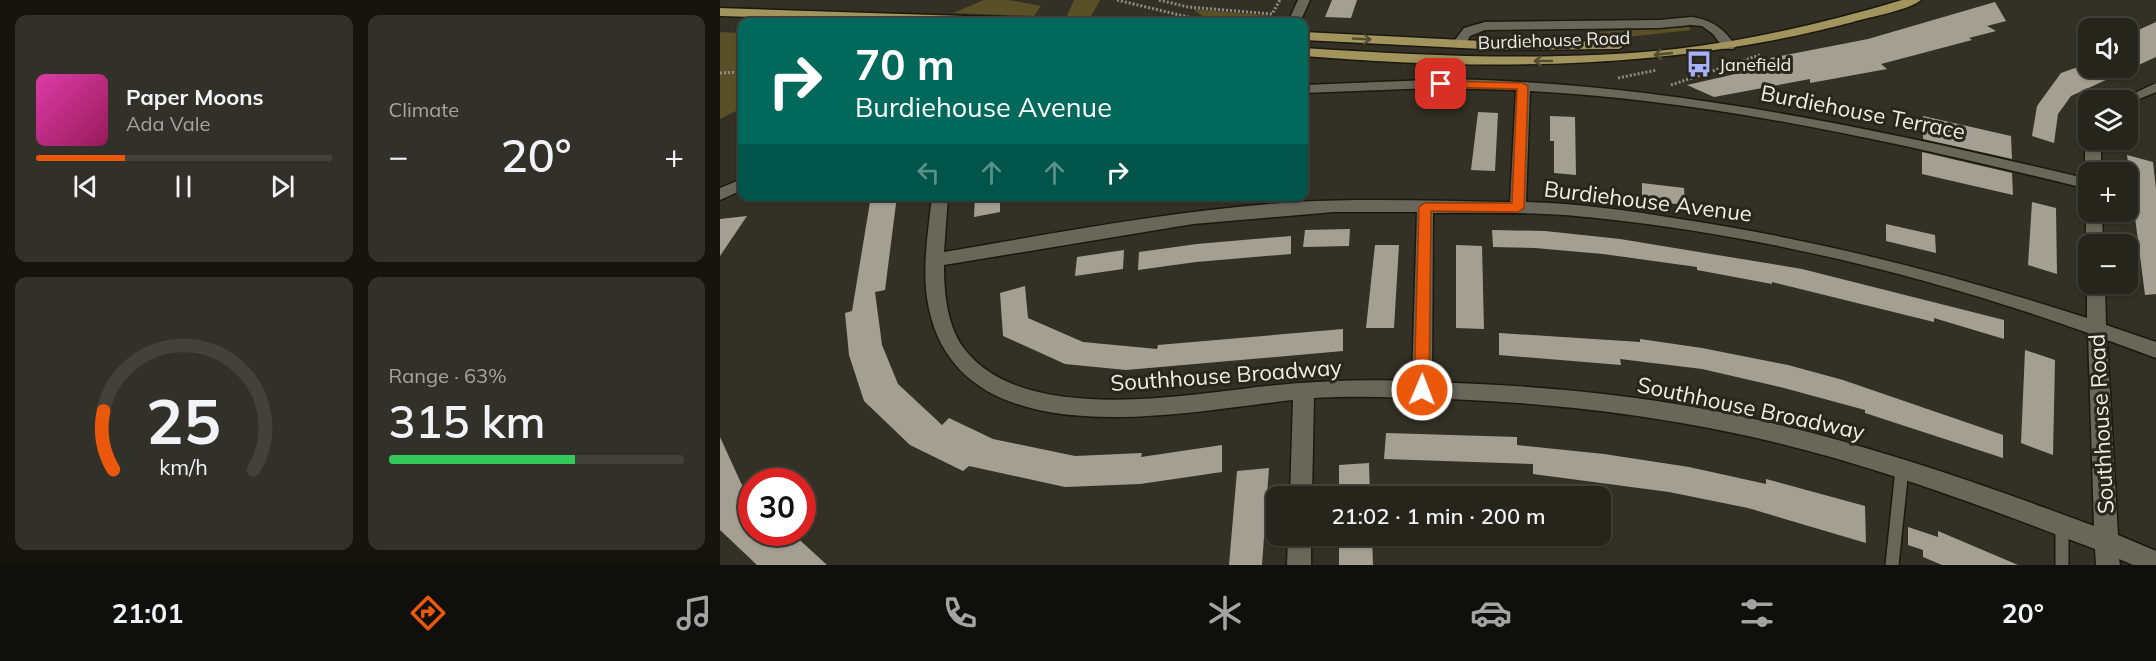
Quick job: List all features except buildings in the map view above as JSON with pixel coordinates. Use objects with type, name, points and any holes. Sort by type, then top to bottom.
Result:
[{"type":"main road","name":"Burdiehouse Road","points":[[1308,52],[1484,61],[1551,61],[1666,53],[1803,29],[1915,0]]},
{"type":"main road","points":[[720,12],[895,18]]},
{"type":"main road","points":[[720,24],[738,24]]},
{"type":"main road","name":"Burdiehouse Road","points":[[1308,36],[1459,44],[1604,45],[1726,41]]},
{"type":"street","points":[[1296,18],[1304,0]]},
{"type":"street","points":[[1459,44],[1462,35],[1472,28],[1485,26],[1659,24],[1691,21],[1705,23],[1726,41]]},
{"type":"street","name":"Burdiehouse Terrace","points":[[1308,89],[1441,84],[1522,86],[1642,96],[1741,109],[1885,135],[2078,182]]},
{"type":"street","points":[[1518,208],[1522,86]]},
{"type":"street","points":[[2138,95],[2156,87]]},
{"type":"street","points":[[720,195],[738,186]]},
{"type":"street","name":"Southhouse Broadway","points":[[940,201],[934,260],[937,301],[945,338],[973,372],[1007,393],[1060,406],[1119,410],[1304,390],[1524,393],[1613,403],[1701,417],[1794,438],[1902,470],[2062,525],[2156,563]]},
{"type":"street","points":[[1422,390],[1425,207]]},
{"type":"street","name":"Burdiehouse Avenue","points":[[934,260],[1211,216],[1284,209],[1425,207],[1565,210],[1660,222],[1768,240],[1963,286],[2097,327],[2156,350]]},
{"type":"street","name":"Southhouse Road","points":[[2096,294],[2108,565]]},
{"type":"street","points":[[1301,486],[1304,390]]},
{"type":"street","points":[[1299,565],[1300,546]]},
{"type":"lane","points":[[1892,565],[1902,470]]},
{"type":"lane","points":[[2062,525],[2062,565]]},
{"type":"path","points":[[1117,0],[1192,18]]},
{"type":"path","points":[[1159,0],[1188,7],[1279,15]]},
{"type":"path","points":[[1272,14],[1280,0]]},
{"type":"path","points":[[1598,92],[1603,81],[1667,68],[1666,53]]},
{"type":"path","points":[[1642,96],[1767,53]]},
{"type":"path","points":[[720,73],[738,72]]},
{"type":"shaded area","points":[[984,0],[1009,0],[1041,6],[1034,16],[953,13]]},
{"type":"shaded area","points":[[1074,0],[1100,0],[1090,18],[1066,18]]},
{"type":"shaded area","points":[[1193,9],[1272,16],[1271,18],[1208,18]]},
{"type":"shaded area","points":[[1689,27],[1691,30],[1627,37],[1590,35],[1595,32]]},
{"type":"shaded area","points":[[720,32],[738,33],[738,110],[720,119]]},
{"type":"place","name":"Janefield","points":[[1699,64]]},
{"type":"route","points":[[1422,390],[1425,207],[1518,208],[1522,86],[1441,84]]}]
